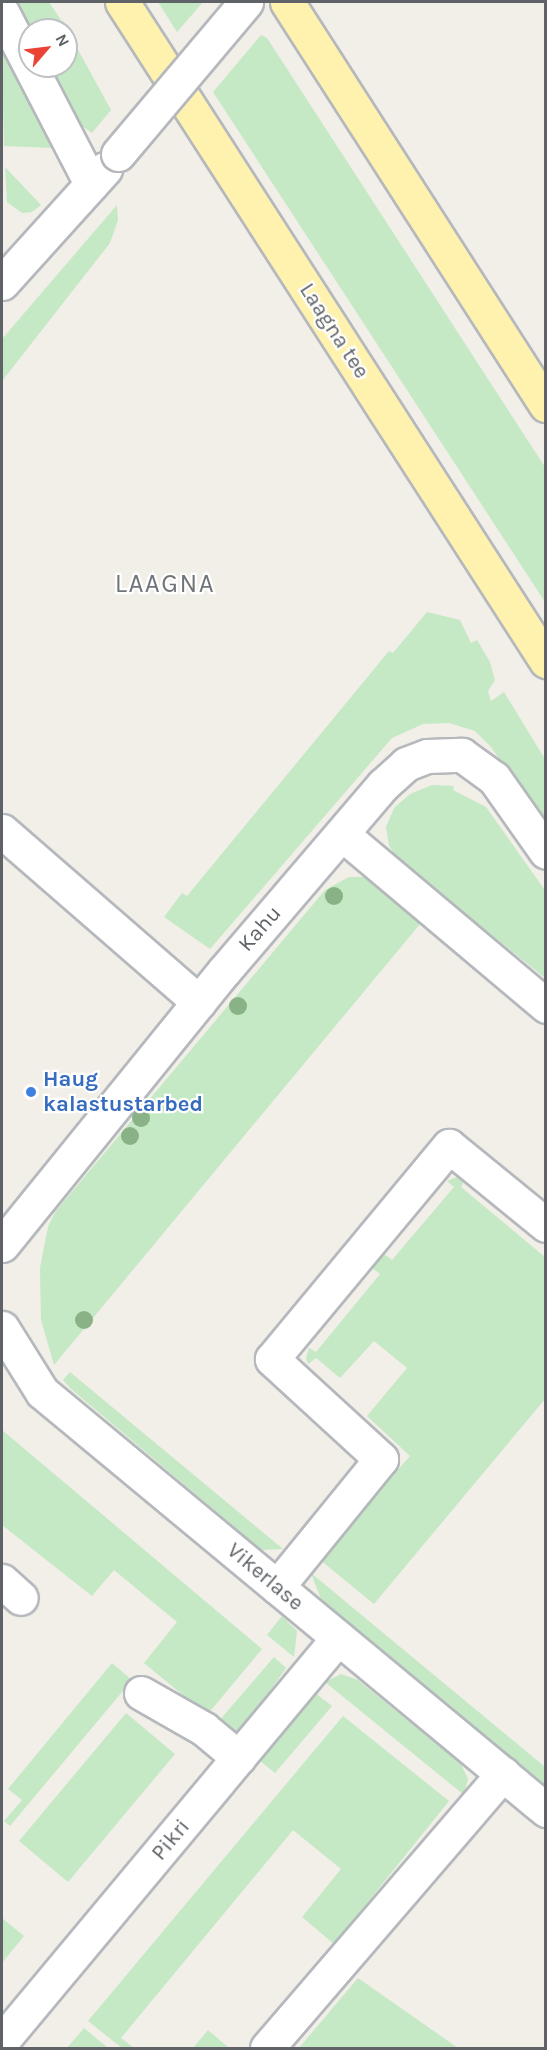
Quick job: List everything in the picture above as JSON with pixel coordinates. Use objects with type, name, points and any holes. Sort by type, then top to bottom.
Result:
[{"type":"main road","name":"Laagna tee","points":[[122,2],[546,662]]},
{"type":"main road","points":[[287,2],[546,405]]},
{"type":"street","points":[[3,272],[118,154],[246,2]]},
{"type":"street","points":[[2,12],[91,184]]},
{"type":"street","name":"Kahu","points":[[2,1245],[199,1002],[383,785],[406,764],[427,756],[462,755],[495,778],[546,852]]},
{"type":"street","points":[[2,831],[199,1002]]},
{"type":"street","points":[[342,834],[546,1005]]},
{"type":"street","points":[[277,1587],[381,1459],[272,1359],[449,1146],[546,1225]]},
{"type":"street","name":"Vikerlase","points":[[6,1346],[42,1392],[546,1810]]},
{"type":"street","name":"Pikri","points":[[2,2041],[338,1638]]},
{"type":"street","points":[[141,1693],[204,1730],[239,1758]]},
{"type":"street","points":[[267,2049],[503,1774]]},
{"type":"green space","points":[[12,2],[49,2],[60,18],[22,18]]},
{"type":"green space","points":[[158,2],[203,2],[177,32]]},
{"type":"green space","points":[[261,35],[267,38],[545,467],[545,602],[213,92]]},
{"type":"green space","points":[[2,47],[53,148],[4,146]]},
{"type":"green space","points":[[78,50],[111,110],[92,133],[75,121],[53,78],[78,78]]},
{"type":"green space","points":[[5,167],[41,205],[32,212],[22,213],[7,202]]},
{"type":"green space","points":[[117,205],[118,220],[110,243],[2,381],[2,339]]},
{"type":"green space","points":[[427,612],[460,620],[471,643],[477,640],[490,662],[495,680],[488,691],[491,701],[504,692],[545,759],[545,826],[491,747],[475,731],[449,723],[423,724],[392,738],[210,949],[164,917],[182,893],[187,896],[389,651],[393,653]]},
{"type":"green space","points":[[432,785],[454,786],[453,790],[486,807],[546,892],[545,978],[399,860],[389,846],[386,827],[394,808],[410,794]]},
{"type":"green space","points":[[349,877],[369,877],[425,918],[54,1365],[41,1320],[40,1268],[48,1227],[55,1212],[325,890]]},
{"type":"green space","points":[[457,1177],[466,1178],[461,1187],[545,1257],[545,1399],[374,1604],[319,1559],[410,1456],[367,1416],[407,1368],[374,1341],[340,1378],[316,1358],[308,1364],[306,1358],[309,1348],[316,1352],[380,1274],[372,1268],[384,1254],[392,1260],[454,1187],[447,1181]]},
{"type":"green space","points":[[70,1372],[283,1549],[262,1550],[251,1541],[71,1389],[63,1380]]},
{"type":"green space","points":[[2,1430],[262,1649],[207,1715],[144,1663],[177,1622],[114,1570],[92,1596],[2,1525]]},
{"type":"green space","points":[[311,1573],[545,1767],[545,1786],[322,1602]]},
{"type":"green space","points":[[282,1616],[297,1631],[294,1657],[267,1635]]},
{"type":"green space","points":[[274,1657],[286,1668],[238,1737],[218,1722]]},
{"type":"green space","points":[[112,1663],[132,1680],[10,1826],[4,1821],[22,1800],[8,1789]]},
{"type":"green space","points":[[341,1674],[358,1680],[461,1764],[468,1779],[464,1795],[325,1682]]},
{"type":"green space","points":[[314,1692],[332,1706],[275,1773],[259,1760]]},
{"type":"green space","points":[[126,1713],[175,1754],[68,1882],[19,1841]]},
{"type":"green space","points":[[343,1716],[449,1801],[334,1944],[302,1917],[341,1869],[293,1830],[121,2038],[134,2048],[122,2048],[88,2021]]},
{"type":"green space","points":[[2,1918],[24,1936],[2,1963]]},
{"type":"green space","points":[[358,1978],[458,2048],[299,2048]]},
{"type":"green space","points":[[84,2028],[108,2048],[67,2048]]},
{"type":"green space","points":[[208,2030],[229,2048],[193,2048]]},
{"type":"place","name":"Haug kalastustarbed","points":[[31,1092]]},
{"type":"district","name":"LAAGNA","points":[[165,584]]}]
